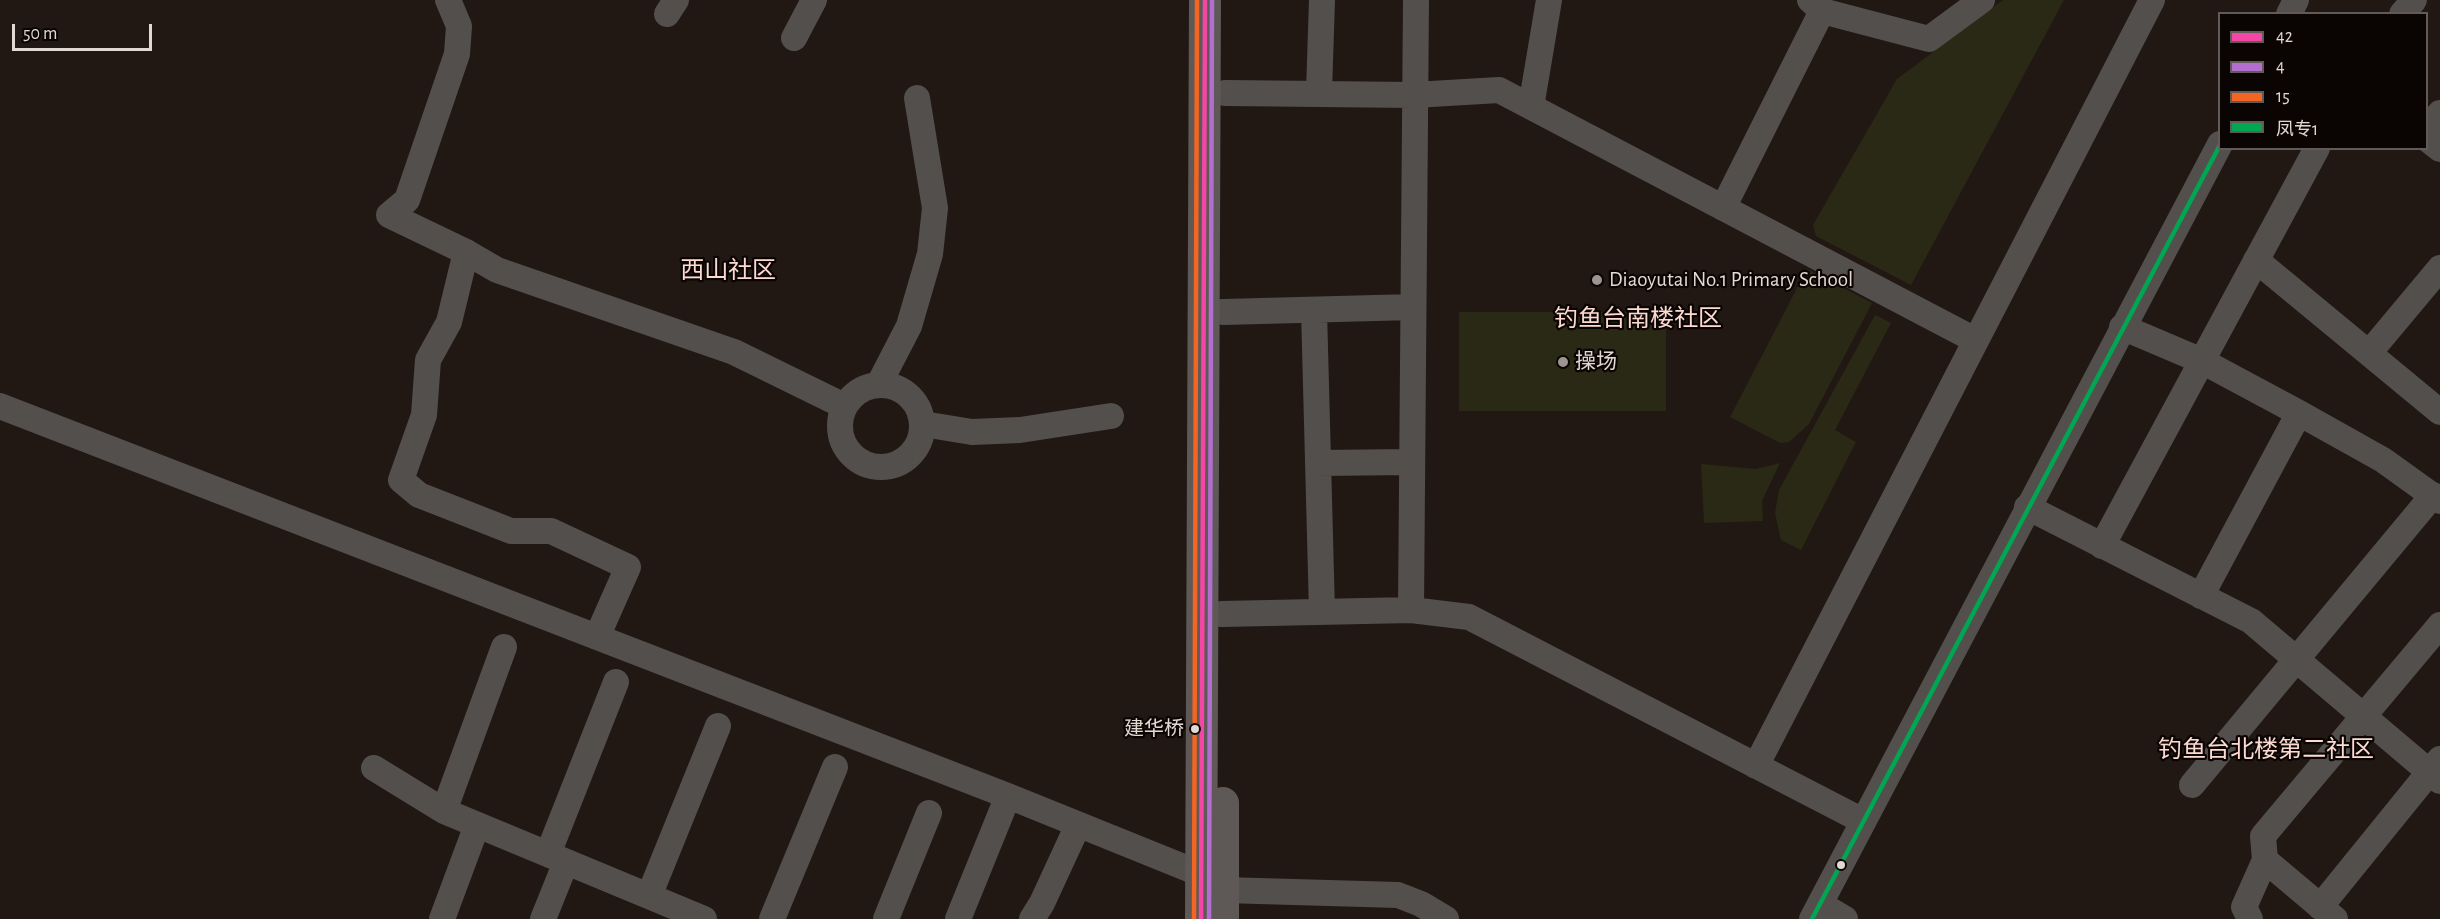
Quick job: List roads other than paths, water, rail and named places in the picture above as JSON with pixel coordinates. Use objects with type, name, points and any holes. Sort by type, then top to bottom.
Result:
[{"type":"main road","points":[[1205,0],[1216,894]]},
{"type":"main road","points":[[1201,919],[1216,894],[1222,614],[1225,0]]},
{"type":"street","points":[[448,0],[459,26],[457,54],[407,200],[389,215],[466,252],[497,270],[734,352],[844,406]]},
{"type":"street","points":[[794,38],[814,0]]},
{"type":"street","points":[[1319,92],[1322,0]]},
{"type":"street","points":[[1411,610],[1416,0]]},
{"type":"street","points":[[1532,107],[1549,0]]},
{"type":"street","points":[[1723,208],[1816,5],[1929,39],[1982,0]]},
{"type":"street","points":[[1756,766],[2152,0]]},
{"type":"street","points":[[2404,12],[2414,0]]},
{"type":"street","points":[[1225,93],[1319,92],[1414,95],[1499,90],[1975,340]]},
{"type":"street","points":[[879,384],[909,326],[930,254],[935,208],[917,98]]},
{"type":"street","points":[[2428,128],[2440,114]]},
{"type":"street","points":[[2428,139],[2440,149]]},
{"type":"street","points":[[1845,919],[1816,912],[2218,148]]},
{"type":"street","points":[[2103,546],[2316,150]]},
{"type":"street","points":[[466,252],[448,321],[428,360],[424,415],[401,480],[419,495],[511,531],[551,531],[628,567],[597,637]]},
{"type":"street","points":[[2256,260],[2440,412]]},
{"type":"street","points":[[2369,353],[2440,268]]},
{"type":"street","points":[[1223,312],[1413,307]]},
{"type":"street","points":[[1314,310],[1322,612]]},
{"type":"street","points":[[2122,327],[2202,361],[2299,413],[2383,460],[2436,498],[2295,660],[2192,785]]},
{"type":"street","points":[[879,384],[898,388],[914,400],[922,424],[921,438],[905,460],[892,466],[878,467],[865,464],[853,457],[844,446],[840,433],[840,419],[844,406],[853,395],[865,387],[879,384]]},
{"type":"street","points":[[0,406],[1008,796],[1078,825],[1216,894],[1398,895],[1421,904],[1446,919]]},
{"type":"street","points":[[2201,596],[2299,413]]},
{"type":"street","points":[[922,424],[972,432],[1020,430],[1111,416]]},
{"type":"street","points":[[1318,463],[1412,462]]},
{"type":"street","points":[[2027,507],[2251,621],[2362,716],[2436,771],[2327,913],[2265,861]]},
{"type":"street","points":[[1222,614],[1411,610],[1455,614],[1478,620],[1863,821]]},
{"type":"street","points":[[2250,919],[2244,907],[2265,861],[2263,836],[2440,624]]},
{"type":"street","points":[[444,811],[504,647]]},
{"type":"street","points":[[543,919],[557,858],[616,682]]},
{"type":"street","points":[[660,906],[718,726]]},
{"type":"street","points":[[772,919],[835,767]]},
{"type":"street","points":[[374,768],[444,811],[557,858],[660,906],[704,919]]},
{"type":"street","points":[[958,919],[1008,796]]},
{"type":"street","points":[[886,919],[930,813]]},
{"type":"street","points":[[442,919],[477,825]]},
{"type":"street","points":[[1032,919],[1042,903],[1078,825]]},
{"type":"place","name":"Diaoyutai No.1 Primary School","points":[[1597,280]]},
{"type":"place","name":"操场","points":[[1563,362]]},
{"type":"place","name":"建华桥","points":[[1195,729]]},
{"type":"district","name":"西山社区","points":[[728,271]]},
{"type":"district","name":"钓鱼台南楼社区","points":[[1638,319]]},
{"type":"district","name":"钓鱼台北楼第二社区","points":[[2266,750]]}]
